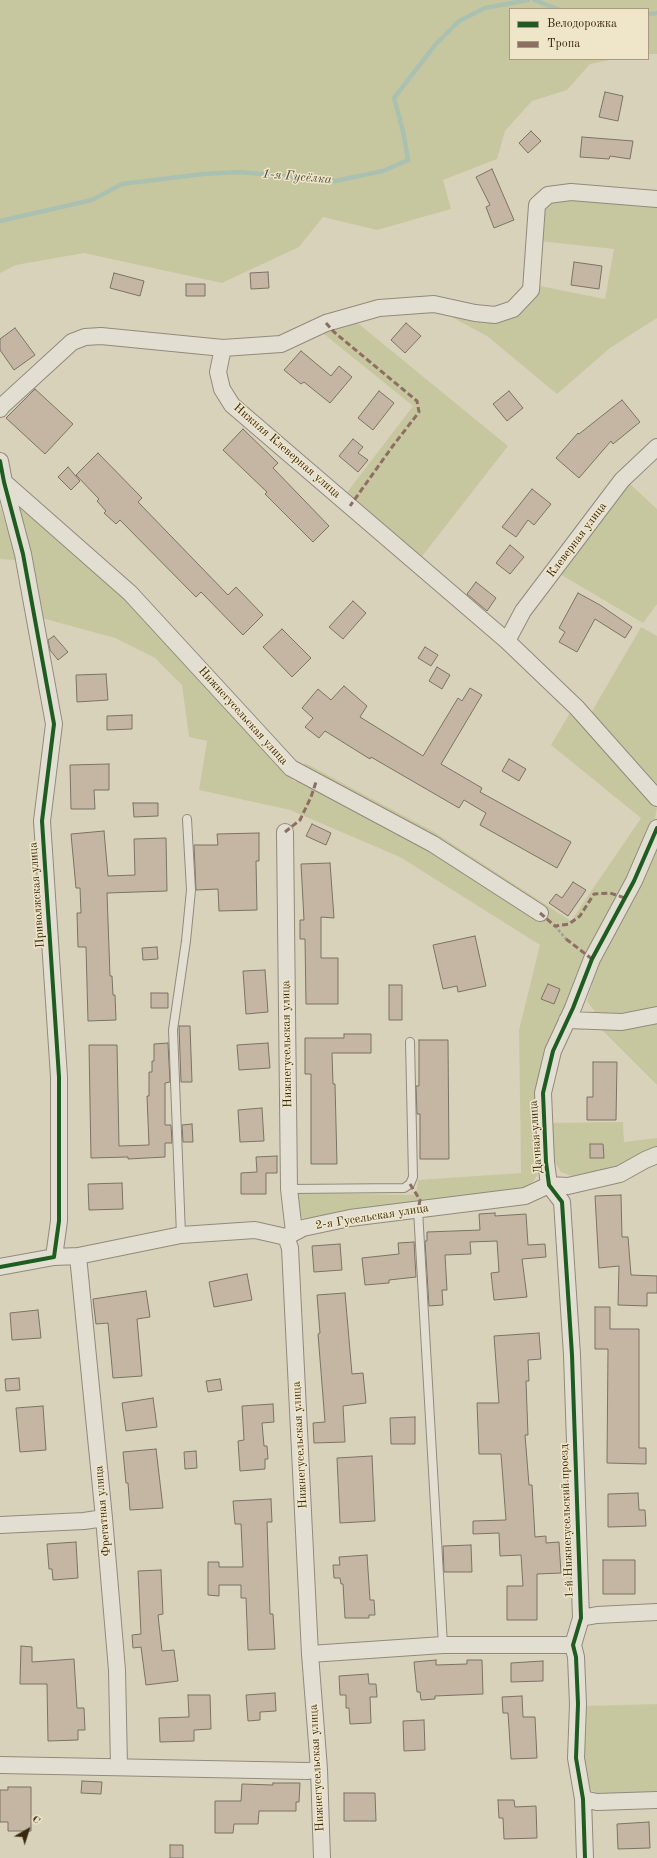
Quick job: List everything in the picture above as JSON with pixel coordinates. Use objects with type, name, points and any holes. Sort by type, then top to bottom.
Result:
[{"type":"street","points":[[0,410],[2,406],[72,342],[85,337],[101,336],[223,348],[281,344],[326,323],[379,308],[434,304],[475,313],[495,315],[513,309],[531,290],[537,205],[548,195],[571,192],[657,199]]},
{"type":"street","name":"Нижняя Клеверная улица","points":[[223,348],[218,372],[222,389],[232,405],[507,640],[576,708],[657,798]]},
{"type":"street","name":"Клеверная улица","points":[[507,640],[523,611],[622,480],[657,447]]},
{"type":"street","points":[[0,461],[2,480]]},
{"type":"street","name":"Нижнегусельская улица","points":[[2,480],[130,593],[291,768],[433,844],[540,913]]},
{"type":"street","name":"Приволжская улица","points":[[2,480],[23,554],[54,724],[42,820],[59,1077],[59,1221],[54,1257]]},
{"type":"street","name":"Дачная улица","points":[[549,1185],[546,1162],[543,1093],[553,1050],[592,959],[634,881],[657,828]]},
{"type":"street","name":"Нижнегусельская улица","points":[[285,832],[290,1248],[310,1654],[319,1769],[322,1858]]},
{"type":"street","points":[[567,1020],[622,1022],[657,1015]]},
{"type":"street","points":[[549,1185],[568,1186],[620,1174],[657,1155]]},
{"type":"street","name":"2-я Гусельская улица","points":[[290,1234],[303,1228],[350,1218],[525,1196],[549,1185]]},
{"type":"street","name":"1-й Нижнегусельский проезд","points":[[549,1185],[562,1202],[572,1355],[581,1618],[573,1645],[576,1657],[578,1704],[576,1758],[583,1799],[585,1858]]},
{"type":"street","points":[[0,1267],[54,1257],[78,1256],[181,1235],[255,1230],[290,1234]]},
{"type":"street","name":"Фрегатная улица","points":[[78,1256],[104,1518],[117,1670],[119,1766]]},
{"type":"street","points":[[0,1525],[84,1521],[104,1518]]},
{"type":"street","points":[[581,1618],[597,1615],[657,1612]]},
{"type":"street","points":[[310,1654],[443,1645],[573,1645]]},
{"type":"street","points":[[0,1765],[119,1766],[300,1771],[319,1769]]},
{"type":"street","points":[[583,1799],[597,1802],[657,1800]]},
{"type":"lane","points":[[181,1235],[173,1030],[192,890],[187,820]]},
{"type":"lane","points":[[289,1189],[404,1188],[410,1184],[413,1178],[410,1042]]},
{"type":"lane","points":[[418,1210],[443,1645]]},
{"type":"path","points":[[556,926],[566,939]]},
{"type":"green space","points":[[0,0],[657,0],[657,54],[649,54],[649,8],[509,8],[509,60],[609,60],[590,64],[567,90],[532,101],[505,131],[497,159],[443,180],[451,209],[377,230],[323,217],[299,247],[222,283],[84,253],[16,265],[0,273]]},
{"type":"green space","points":[[571,197],[657,203],[657,318],[610,348],[557,394],[487,336],[437,309],[496,320],[535,285],[605,299],[614,249],[539,241],[544,205],[552,200]]},
{"type":"green space","points":[[354,320],[508,446],[420,559],[345,495],[413,406],[319,330]]},
{"type":"green space","points":[[628,482],[657,509],[657,604],[643,623],[558,573]]},
{"type":"green space","points":[[0,506],[17,560],[0,559]]},
{"type":"green space","points":[[24,507],[123,597],[286,775],[295,782],[305,763],[434,832],[571,921],[641,818],[551,745],[571,711],[648,796],[657,808],[652,834],[548,1048],[539,1164],[537,1176],[532,1183],[522,1190],[298,1219],[292,1193],[416,1195],[418,1180],[521,1173],[519,1030],[540,945],[400,857],[290,810],[199,790],[207,741],[189,737],[182,685],[155,658],[115,638],[42,618],[18,509]]},
{"type":"green space","points":[[641,627],[657,636],[657,789],[591,713]]},
{"type":"green space","points":[[657,846],[657,1010],[626,1014],[595,1012],[587,1001],[598,963]]},
{"type":"green space","points":[[657,1023],[657,1085],[601,1029]]},
{"type":"green space","points":[[623,1122],[624,1142],[657,1138],[657,1148],[618,1167],[572,1176],[561,1172],[554,1161],[550,1123]]},
{"type":"green space","points":[[657,1704],[657,1793],[601,1795],[591,1790],[586,1779],[582,1758],[583,1706]]},
{"type":"building","points":[[605,92],[623,96],[618,121],[599,117]]},
{"type":"building","points":[[531,131],[541,141],[528,153],[519,143]]},
{"type":"building","points":[[582,137],[633,141],[630,159],[610,156],[609,159],[580,157]]},
{"type":"building","points":[[492,169],[514,220],[494,228],[486,207],[490,205],[476,177]]},
{"type":"building","points":[[574,262],[602,266],[599,289],[571,285]]},
{"type":"building","points":[[268,272],[269,288],[251,289],[250,273]]},
{"type":"building","points":[[114,273],[144,281],[140,296],[110,288]]},
{"type":"building","points":[[186,284],[205,284],[205,296],[186,296]]},
{"type":"building","points":[[406,323],[421,336],[405,353],[391,340]]},
{"type":"building","points":[[15,328],[35,355],[14,370],[0,350],[0,339]]},
{"type":"building","points":[[301,351],[331,376],[339,366],[352,377],[330,403],[304,382],[301,384],[284,370]]},
{"type":"building","points":[[35,389],[73,424],[45,454],[6,418]]},
{"type":"building","points":[[379,391],[394,403],[373,430],[358,418]]},
{"type":"building","points":[[509,391],[523,408],[507,421],[493,404]]},
{"type":"building","points":[[622,400],[640,422],[613,444],[611,441],[579,478],[556,458],[578,433],[579,434]]},
{"type":"building","points":[[243,429],[278,463],[273,468],[329,526],[313,542],[265,494],[267,492],[223,450]]},
{"type":"building","points":[[353,439],[363,447],[358,453],[368,460],[358,472],[339,456]]},
{"type":"building","points":[[98,453],[142,498],[138,502],[228,595],[236,587],[263,615],[243,635],[201,592],[196,597],[120,520],[116,524],[104,513],[106,511],[97,501],[99,499],[76,475]]},
{"type":"building","points":[[68,467],[80,481],[71,490],[58,477]]},
{"type":"building","points":[[532,489],[551,504],[534,525],[528,520],[516,537],[502,527]]},
{"type":"building","points":[[510,545],[524,557],[510,574],[496,563]]},
{"type":"building","points":[[476,582],[496,598],[487,611],[467,594]]},
{"type":"building","points":[[578,593],[600,605],[632,627],[625,638],[595,619],[577,652],[559,642],[565,632],[559,628]]},
{"type":"building","points":[[353,601],[366,613],[343,639],[329,627]]},
{"type":"building","points":[[282,629],[311,658],[292,677],[263,647]]},
{"type":"building","points":[[54,636],[68,652],[58,660],[50,650],[48,640]]},
{"type":"building","points":[[425,647],[438,655],[431,666],[418,658]]},
{"type":"building","points":[[437,667],[450,675],[442,689],[429,681]]},
{"type":"building","points":[[106,674],[108,700],[77,702],[76,675]]},
{"type":"building","points":[[344,686],[367,706],[360,717],[423,756],[458,698],[462,701],[470,688],[482,695],[441,764],[482,788],[480,792],[571,842],[557,868],[480,825],[486,813],[464,800],[459,808],[371,757],[370,759],[325,731],[319,738],[305,727],[313,718],[302,708],[318,689],[331,700]]},
{"type":"building","points":[[132,715],[132,729],[107,730],[107,716]]},
{"type":"building","points":[[509,759],[526,769],[519,781],[502,771]]},
{"type":"building","points":[[109,764],[109,790],[94,790],[95,809],[71,809],[70,765]]},
{"type":"building","points":[[133,803],[158,803],[158,816],[134,817]]},
{"type":"building","points":[[312,824],[331,833],[326,845],[306,836]]},
{"type":"building","points":[[104,831],[108,876],[135,875],[134,839],[166,838],[167,891],[107,893],[110,976],[112,976],[113,995],[115,995],[116,1020],[88,1021],[86,947],[78,947],[77,913],[81,913],[80,888],[76,888],[71,834]]},
{"type":"building","points":[[259,833],[259,861],[256,861],[257,910],[219,911],[218,889],[196,890],[194,845],[218,845],[217,834]]},
{"type":"building","points":[[330,863],[334,918],[321,917],[321,958],[338,958],[338,1004],[306,1004],[305,939],[300,939],[300,920],[304,920],[301,864]]},
{"type":"building","points":[[573,882],[586,890],[568,916],[549,903],[556,894],[562,898]]},
{"type":"building","points":[[475,936],[486,986],[458,992],[457,986],[443,989],[433,945]]},
{"type":"building","points":[[157,947],[158,959],[143,960],[142,948]]},
{"type":"building","points":[[265,970],[268,1012],[246,1014],[243,971]]},
{"type":"building","points":[[548,984],[560,989],[554,1004],[541,999]]},
{"type":"building","points":[[389,985],[402,985],[402,1020],[389,1020]]},
{"type":"building","points":[[151,993],[168,993],[168,1008],[151,1008]]},
{"type":"building","points":[[179,1026],[190,1026],[192,1082],[181,1082]]},
{"type":"building","points":[[344,1034],[371,1034],[371,1053],[332,1053],[333,1084],[335,1084],[337,1164],[311,1164],[311,1074],[305,1074],[305,1038],[344,1038]]},
{"type":"building","points":[[419,1040],[448,1040],[449,1159],[420,1159],[420,1114],[417,1114],[416,1086],[419,1086]]},
{"type":"building","points":[[168,1043],[170,1082],[165,1083],[165,1125],[171,1125],[172,1143],[165,1143],[165,1157],[128,1159],[128,1157],[91,1158],[89,1045],[117,1045],[119,1146],[149,1145],[147,1096],[149,1096],[149,1072],[152,1072],[152,1061],[154,1061],[154,1044]]},
{"type":"building","points":[[268,1043],[270,1068],[239,1070],[237,1045]]},
{"type":"building","points":[[593,1062],[617,1062],[616,1120],[587,1120],[587,1097],[593,1097]]},
{"type":"building","points":[[262,1108],[264,1141],[240,1142],[238,1110]]},
{"type":"building","points":[[192,1124],[193,1142],[183,1142],[182,1125]]},
{"type":"building","points":[[590,1144],[603,1144],[604,1158],[590,1158]]},
{"type":"building","points":[[277,1156],[277,1173],[266,1173],[266,1194],[241,1194],[241,1173],[257,1172],[256,1157]]},
{"type":"building","points":[[122,1183],[123,1209],[89,1210],[88,1184]]},
{"type":"building","points":[[621,1195],[622,1237],[628,1237],[631,1275],[657,1276],[657,1293],[647,1293],[647,1306],[618,1305],[619,1266],[599,1268],[595,1196]]},
{"type":"building","points":[[495,1213],[495,1216],[526,1214],[528,1245],[545,1244],[546,1257],[522,1259],[527,1297],[494,1300],[491,1273],[499,1272],[497,1241],[470,1242],[471,1254],[445,1255],[447,1290],[442,1290],[443,1305],[429,1306],[425,1241],[427,1241],[427,1232],[480,1230],[479,1214]]},
{"type":"building","points":[[414,1242],[416,1277],[389,1280],[389,1283],[365,1285],[362,1258],[399,1254],[398,1243]]},
{"type":"building","points":[[340,1244],[342,1270],[314,1272],[312,1246]]},
{"type":"building","points":[[247,1274],[252,1300],[214,1307],[209,1282]]},
{"type":"building","points":[[146,1291],[150,1317],[137,1319],[142,1376],[113,1378],[108,1323],[96,1324],[93,1299]]},
{"type":"building","points":[[345,1293],[352,1374],[363,1373],[366,1403],[343,1406],[345,1442],[314,1443],[313,1423],[325,1422],[318,1334],[320,1333],[317,1295]]},
{"type":"building","points":[[595,1307],[610,1307],[610,1329],[639,1329],[639,1448],[646,1448],[646,1464],[607,1463],[608,1349],[595,1349]]},
{"type":"building","points":[[38,1310],[41,1338],[12,1340],[10,1313]]},
{"type":"building","points":[[539,1333],[541,1359],[528,1360],[529,1381],[526,1381],[528,1435],[525,1435],[529,1485],[532,1485],[535,1537],[546,1536],[546,1543],[559,1542],[561,1573],[537,1574],[537,1620],[507,1620],[507,1586],[523,1586],[521,1555],[500,1556],[499,1533],[473,1534],[473,1521],[506,1520],[501,1454],[479,1454],[477,1403],[499,1403],[494,1336]]},
{"type":"building","points":[[19,1378],[20,1390],[6,1391],[5,1379]]},
{"type":"building","points":[[220,1379],[222,1390],[208,1392],[206,1381]]},
{"type":"building","points":[[153,1398],[157,1427],[126,1431],[122,1403]]},
{"type":"building","points":[[273,1404],[274,1422],[262,1423],[264,1446],[267,1446],[268,1459],[265,1459],[265,1469],[240,1471],[238,1441],[244,1440],[242,1406]]},
{"type":"building","points":[[43,1406],[46,1450],[20,1452],[16,1408]]},
{"type":"building","points":[[415,1417],[415,1444],[391,1444],[390,1418]]},
{"type":"building","points":[[156,1449],[163,1508],[130,1510],[128,1483],[126,1483],[123,1452]]},
{"type":"building","points":[[196,1451],[197,1468],[185,1469],[184,1452]]},
{"type":"building","points":[[372,1456],[375,1521],[340,1523],[337,1458]]},
{"type":"building","points":[[638,1493],[639,1510],[645,1510],[646,1526],[608,1527],[608,1494]]},
{"type":"building","points":[[271,1499],[272,1522],[267,1522],[270,1614],[273,1614],[275,1649],[248,1650],[246,1598],[241,1598],[241,1585],[219,1585],[219,1596],[208,1595],[208,1562],[219,1562],[219,1567],[243,1567],[241,1524],[235,1524],[233,1501]]},
{"type":"building","points":[[76,1542],[78,1578],[53,1580],[52,1569],[49,1569],[47,1544]]},
{"type":"building","points":[[471,1545],[472,1572],[444,1572],[443,1546]]},
{"type":"building","points":[[367,1555],[370,1600],[374,1600],[375,1615],[369,1615],[369,1618],[345,1618],[343,1584],[341,1584],[340,1578],[334,1578],[333,1565],[340,1565],[339,1557]]},
{"type":"building","points":[[603,1560],[635,1560],[635,1594],[603,1594]]},
{"type":"building","points":[[161,1570],[163,1614],[158,1615],[162,1651],[174,1650],[178,1681],[146,1685],[141,1647],[133,1648],[132,1635],[141,1634],[138,1571]]},
{"type":"building","points":[[21,1646],[32,1647],[32,1662],[74,1659],[77,1708],[84,1708],[85,1730],[78,1730],[78,1740],[48,1741],[47,1684],[20,1684]]},
{"type":"building","points":[[436,1660],[436,1665],[467,1664],[467,1660],[482,1660],[483,1694],[435,1696],[435,1699],[421,1700],[420,1692],[417,1692],[414,1662]]},
{"type":"building","points":[[543,1661],[543,1681],[511,1682],[511,1663]]},
{"type":"building","points":[[368,1674],[369,1684],[376,1684],[377,1697],[370,1697],[371,1723],[350,1724],[349,1708],[346,1708],[346,1695],[340,1695],[339,1676]]},
{"type":"building","points":[[275,1693],[276,1711],[260,1712],[260,1720],[248,1721],[246,1695]]},
{"type":"building","points":[[188,1695],[210,1695],[211,1729],[194,1730],[194,1741],[160,1742],[159,1718],[189,1717]]},
{"type":"building","points":[[522,1696],[523,1717],[535,1717],[537,1758],[511,1759],[508,1713],[503,1713],[502,1697]]},
{"type":"building","points":[[424,1720],[425,1750],[404,1751],[403,1721]]},
{"type":"building","points":[[82,1781],[102,1782],[101,1794],[81,1793]]},
{"type":"building","points":[[273,1783],[300,1783],[299,1802],[296,1802],[296,1811],[259,1811],[258,1824],[234,1824],[233,1833],[215,1833],[215,1801],[241,1801],[242,1784],[273,1785]]},
{"type":"building","points":[[8,1787],[31,1787],[31,1831],[8,1831],[8,1822],[0,1822],[0,1790],[8,1790]]},
{"type":"building","points":[[344,1793],[375,1793],[376,1821],[344,1821]]},
{"type":"building","points":[[498,1800],[514,1800],[515,1807],[536,1806],[537,1838],[504,1839],[503,1818],[499,1818]]},
{"type":"building","points":[[649,1822],[650,1848],[618,1849],[617,1824]]},
{"type":"building","points":[[170,1845],[183,1845],[183,1858],[170,1858]]},
{"type":"waterway","name":"1-я Гусёлка","points":[[0,221],[92,200],[122,184],[203,174],[240,172],[335,181],[383,171],[408,160],[403,131],[394,98],[436,44],[459,21],[485,8],[528,0]]},
{"type":"waterway","name":"1-я Гусёлка","points":[[534,0],[555,8]]},
{"type":"waterway","name":"1-я Гусёлка","points":[[649,14],[657,13]]},
{"type":"marked path","points":[[326,323],[334,332],[417,401],[419,412],[350,506]]},
{"type":"marked path","points":[[285,832],[300,820],[311,797],[316,782]]},
{"type":"marked path","points":[[540,913],[555,926],[569,924],[580,916],[594,894],[610,893],[625,898]]},
{"type":"marked path","points":[[566,939],[592,959]]},
{"type":"marked path","points":[[410,1184],[420,1200],[418,1210]]},
{"type":"cycle path","points":[[0,461],[23,554],[54,724],[42,821],[59,1077],[59,1221],[54,1257],[0,1267]]},
{"type":"cycle path","points":[[585,1858],[583,1799],[576,1758],[578,1704],[576,1657],[573,1645],[581,1618],[572,1355],[562,1202],[549,1185],[546,1162],[543,1093],[553,1051],[573,1008],[592,959],[634,881],[657,828]]}]
